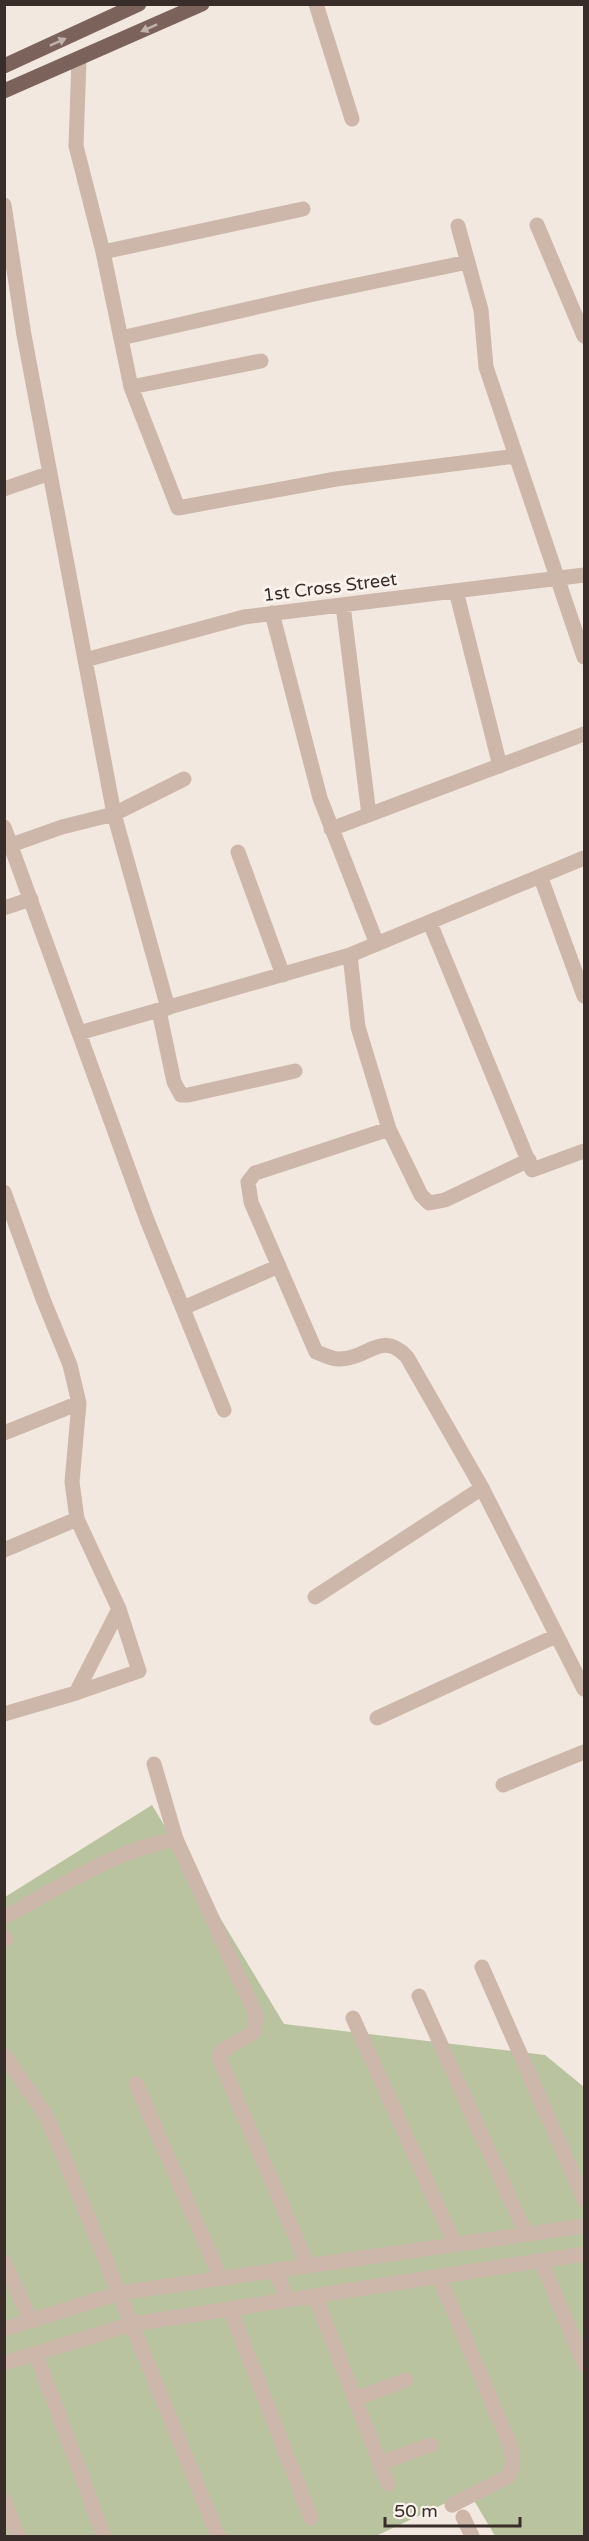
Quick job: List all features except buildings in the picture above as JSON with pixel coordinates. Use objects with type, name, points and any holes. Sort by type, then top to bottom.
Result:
[{"type":"main road","points":[[4,66],[139,4]]},
{"type":"main road","points":[[4,91],[202,4]]},
{"type":"street","points":[[316,4],[352,118]]},
{"type":"street","points":[[79,59],[76,146],[103,252],[131,387],[178,508],[336,479],[516,456]]},
{"type":"street","points":[[4,205],[24,334],[114,814],[164,1009],[176,1089],[181,1095],[188,1095],[295,1071]]},
{"type":"street","points":[[103,252],[303,209]]},
{"type":"street","points":[[537,225],[585,336]]},
{"type":"street","points":[[458,226],[482,310],[486,367],[585,657]]},
{"type":"street","points":[[121,338],[468,262]]},
{"type":"street","points":[[131,387],[261,361]]},
{"type":"street","points":[[4,489],[50,473]]},
{"type":"street","name":"1st Cross Street","points":[[85,660],[244,617],[585,575]]},
{"type":"street","points":[[456,591],[500,766]]},
{"type":"street","points":[[343,605],[369,815]]},
{"type":"street","points":[[272,614],[320,798],[377,944]]},
{"type":"street","points":[[331,829],[585,734]]},
{"type":"street","points":[[11,845],[62,827],[114,814],[184,779]]},
{"type":"street","points":[[4,827],[147,1220],[224,1410]]},
{"type":"street","points":[[238,852],[283,975]]},
{"type":"street","points":[[80,1033],[350,955],[585,858]]},
{"type":"street","points":[[541,878],[585,996]]},
{"type":"street","points":[[4,908],[31,899]]},
{"type":"street","points":[[430,923],[532,1170],[585,1151]]},
{"type":"street","points":[[350,955],[358,1027],[389,1129],[421,1195],[429,1203],[445,1200],[529,1160]]},
{"type":"street","points":[[389,1129],[255,1173],[248,1182],[251,1202],[316,1352],[338,1359],[359,1355],[383,1344],[399,1348],[407,1357],[482,1488],[585,1689]]},
{"type":"street","points":[[4,1192],[39,1289],[70,1365],[79,1403],[72,1482],[77,1519],[119,1609],[139,1671],[76,1693],[4,1714]]},
{"type":"street","points":[[183,1308],[279,1266]]},
{"type":"street","points":[[4,1433],[79,1403]]},
{"type":"street","points":[[315,1597],[482,1488]]},
{"type":"street","points":[[4,1550],[77,1519]]},
{"type":"street","points":[[76,1693],[119,1609]]},
{"type":"street","points":[[376,1718],[556,1636]]},
{"type":"street","points":[[503,1785],[585,1752]]},
{"type":"street","points":[[154,1764],[176,1839],[256,2015],[254,2032],[222,2051],[219,2058],[308,2266]]},
{"type":"street","points":[[4,1917],[125,1854],[146,1845],[176,1839]]},
{"type":"street","points":[[482,1967],[585,2199]]},
{"type":"street","points":[[419,1996],[526,2234]]},
{"type":"street","points":[[353,2018],[455,2245]]},
{"type":"street","points":[[4,2055],[45,2114],[218,2536]]},
{"type":"street","points":[[136,2084],[221,2278]]},
{"type":"street","points":[[4,2329],[119,2294],[585,2226]]},
{"type":"street","points":[[4,2363],[132,2324],[585,2254]]},
{"type":"street","points":[[542,2261],[585,2364]]},
{"type":"street","points":[[4,2262],[31,2321]]},
{"type":"street","points":[[275,2271],[288,2300]]},
{"type":"street","points":[[439,2277],[510,2447],[513,2466],[509,2476],[452,2505]]},
{"type":"street","points":[[315,2296],[388,2484]]},
{"type":"street","points":[[230,2309],[311,2518]]},
{"type":"street","points":[[36,2354],[104,2536]]},
{"type":"street","points":[[355,2399],[406,2380]]},
{"type":"street","points":[[380,2463],[430,2445]]},
{"type":"street","points":[[4,2500],[18,2536]]},
{"type":"street","points":[[463,2517],[472,2536]]},
{"type":"green space","points":[[152,1805],[284,2024],[545,2055],[584,2087],[584,2536],[495,2536],[469,2492],[376,2536],[5,2536],[5,1897]]}]
